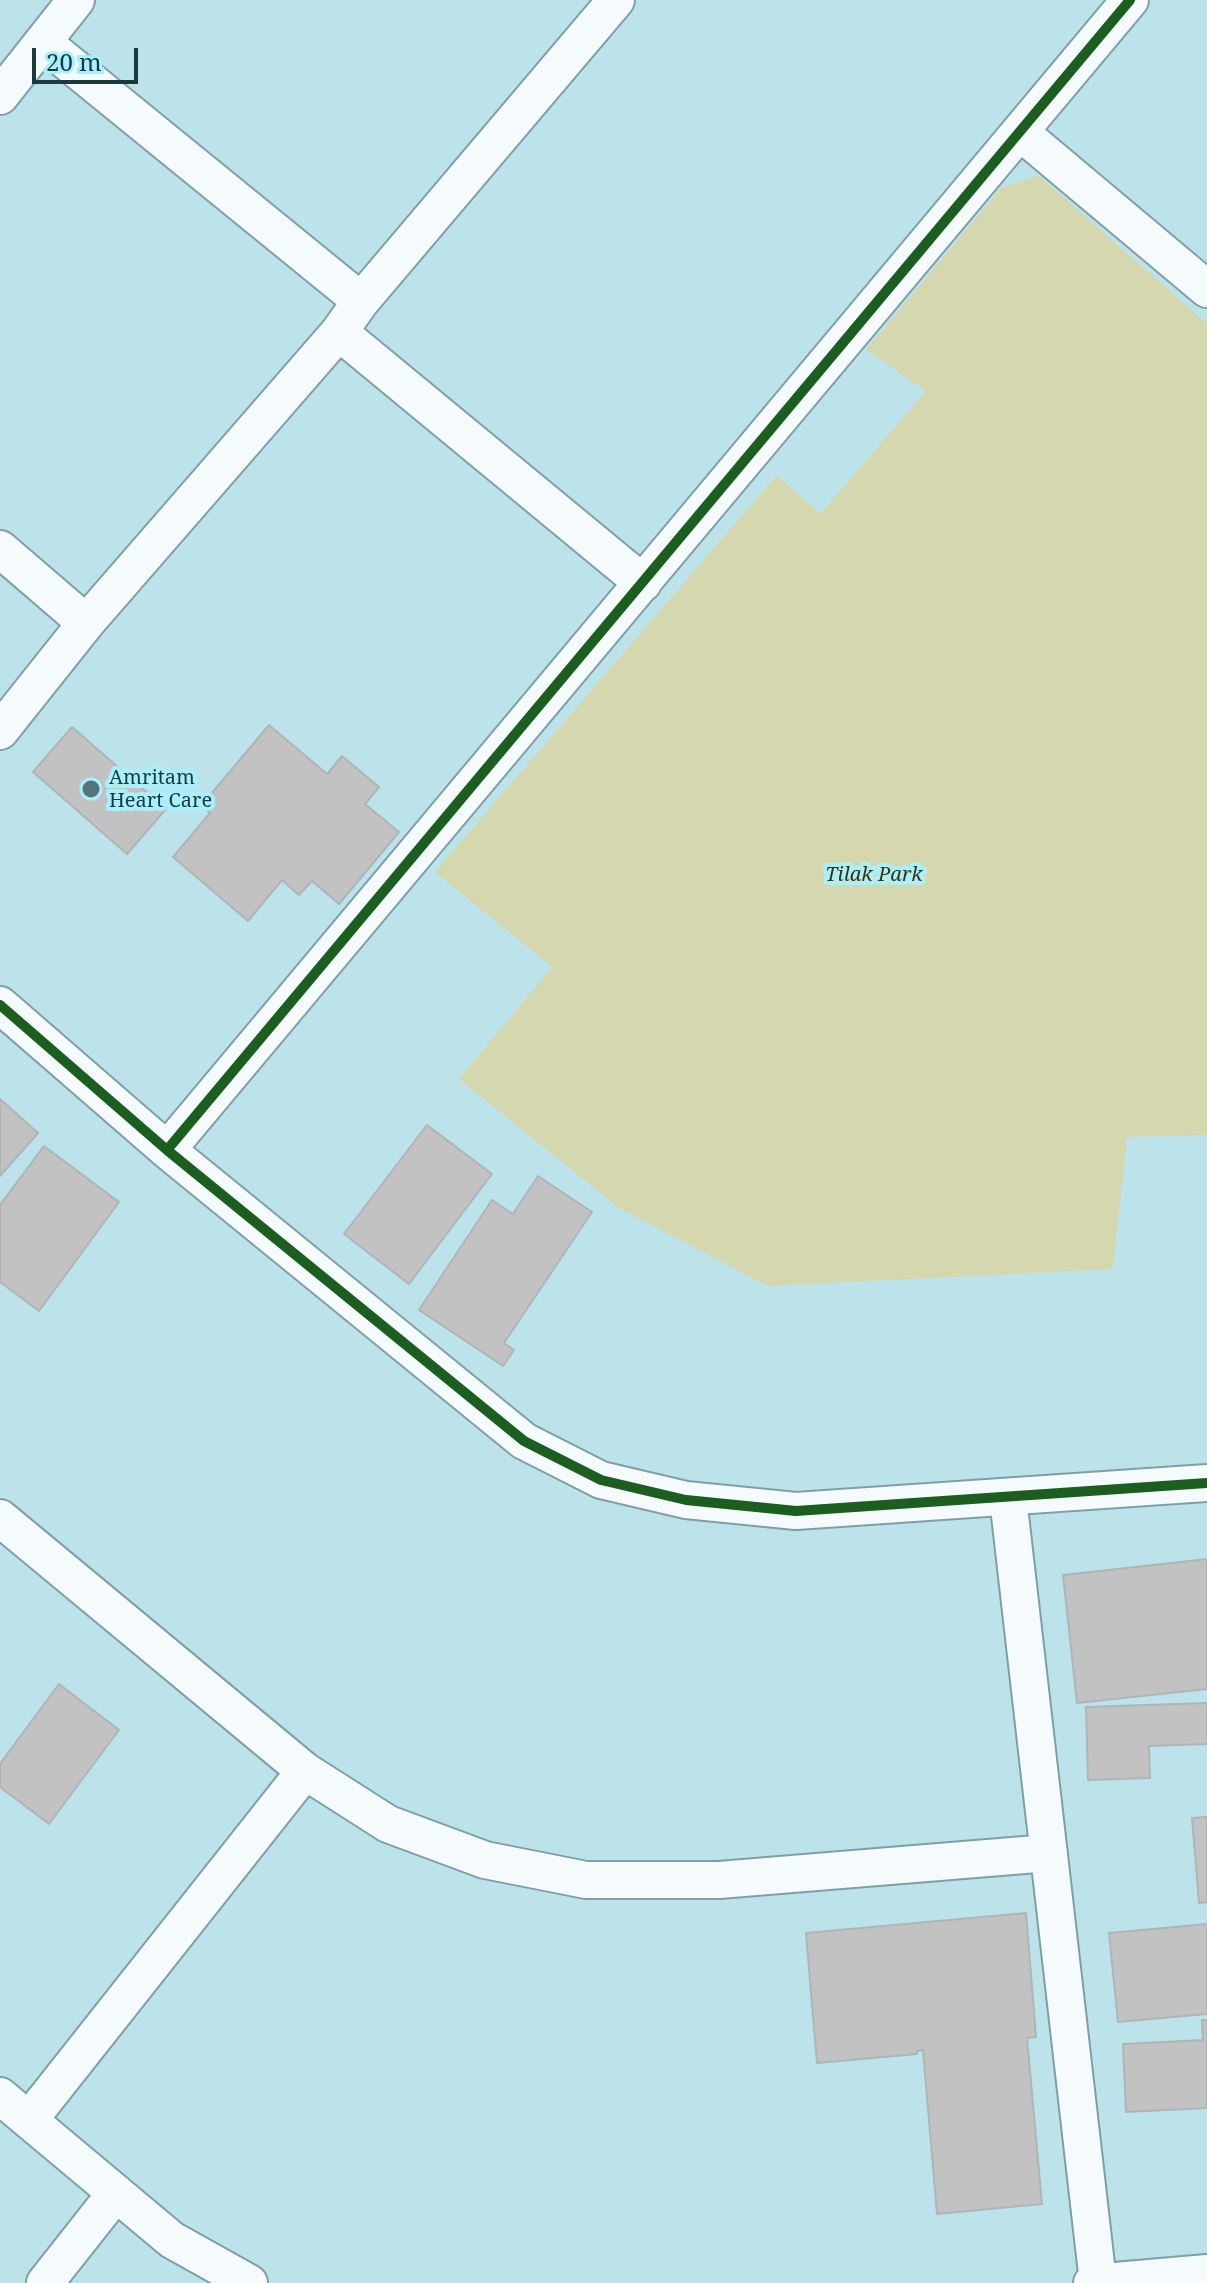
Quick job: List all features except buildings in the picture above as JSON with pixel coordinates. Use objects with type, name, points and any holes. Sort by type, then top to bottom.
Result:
[{"type":"street","points":[[0,731],[86,623],[339,332],[361,301],[616,0]]},
{"type":"street","points":[[167,1150],[1130,0]]},
{"type":"street","points":[[0,96],[56,15],[361,301]]},
{"type":"street","points":[[1020,132],[1207,289]]},
{"type":"street","points":[[339,332],[643,583]]},
{"type":"street","points":[[0,549],[86,623]]},
{"type":"street","points":[[0,1005],[167,1150],[524,1441],[601,1480],[686,1500],[796,1511],[1207,1483]]},
{"type":"street","points":[[1008,1498],[1098,2282]]},
{"type":"street","points":[[0,1518],[305,1771],[388,1824],[485,1860],[586,1880],[719,1880],[1049,1853]]},
{"type":"street","points":[[29,2120],[305,1771]]},
{"type":"street","points":[[0,2096],[172,2240],[249,2283]]},
{"type":"street","points":[[45,2283],[116,2193]]},
{"type":"street","points":[[1092,2283],[1207,2273]]},
{"type":"green space","name":"Tilak Park","points":[[1039,176],[1207,324],[1207,1135],[1127,1137],[1113,1269],[768,1286],[619,1208],[459,1079],[552,967],[435,872],[777,475],[820,514],[926,391],[866,350],[1002,187]]},
{"type":"cycle path","points":[[167,1150],[1130,0]]},
{"type":"cycle path","points":[[0,1005],[167,1150],[524,1441],[601,1480],[686,1500],[796,1511],[1207,1483]]},
{"type":"place","name":"Amritam Heart Care","points":[[91,789]]}]
